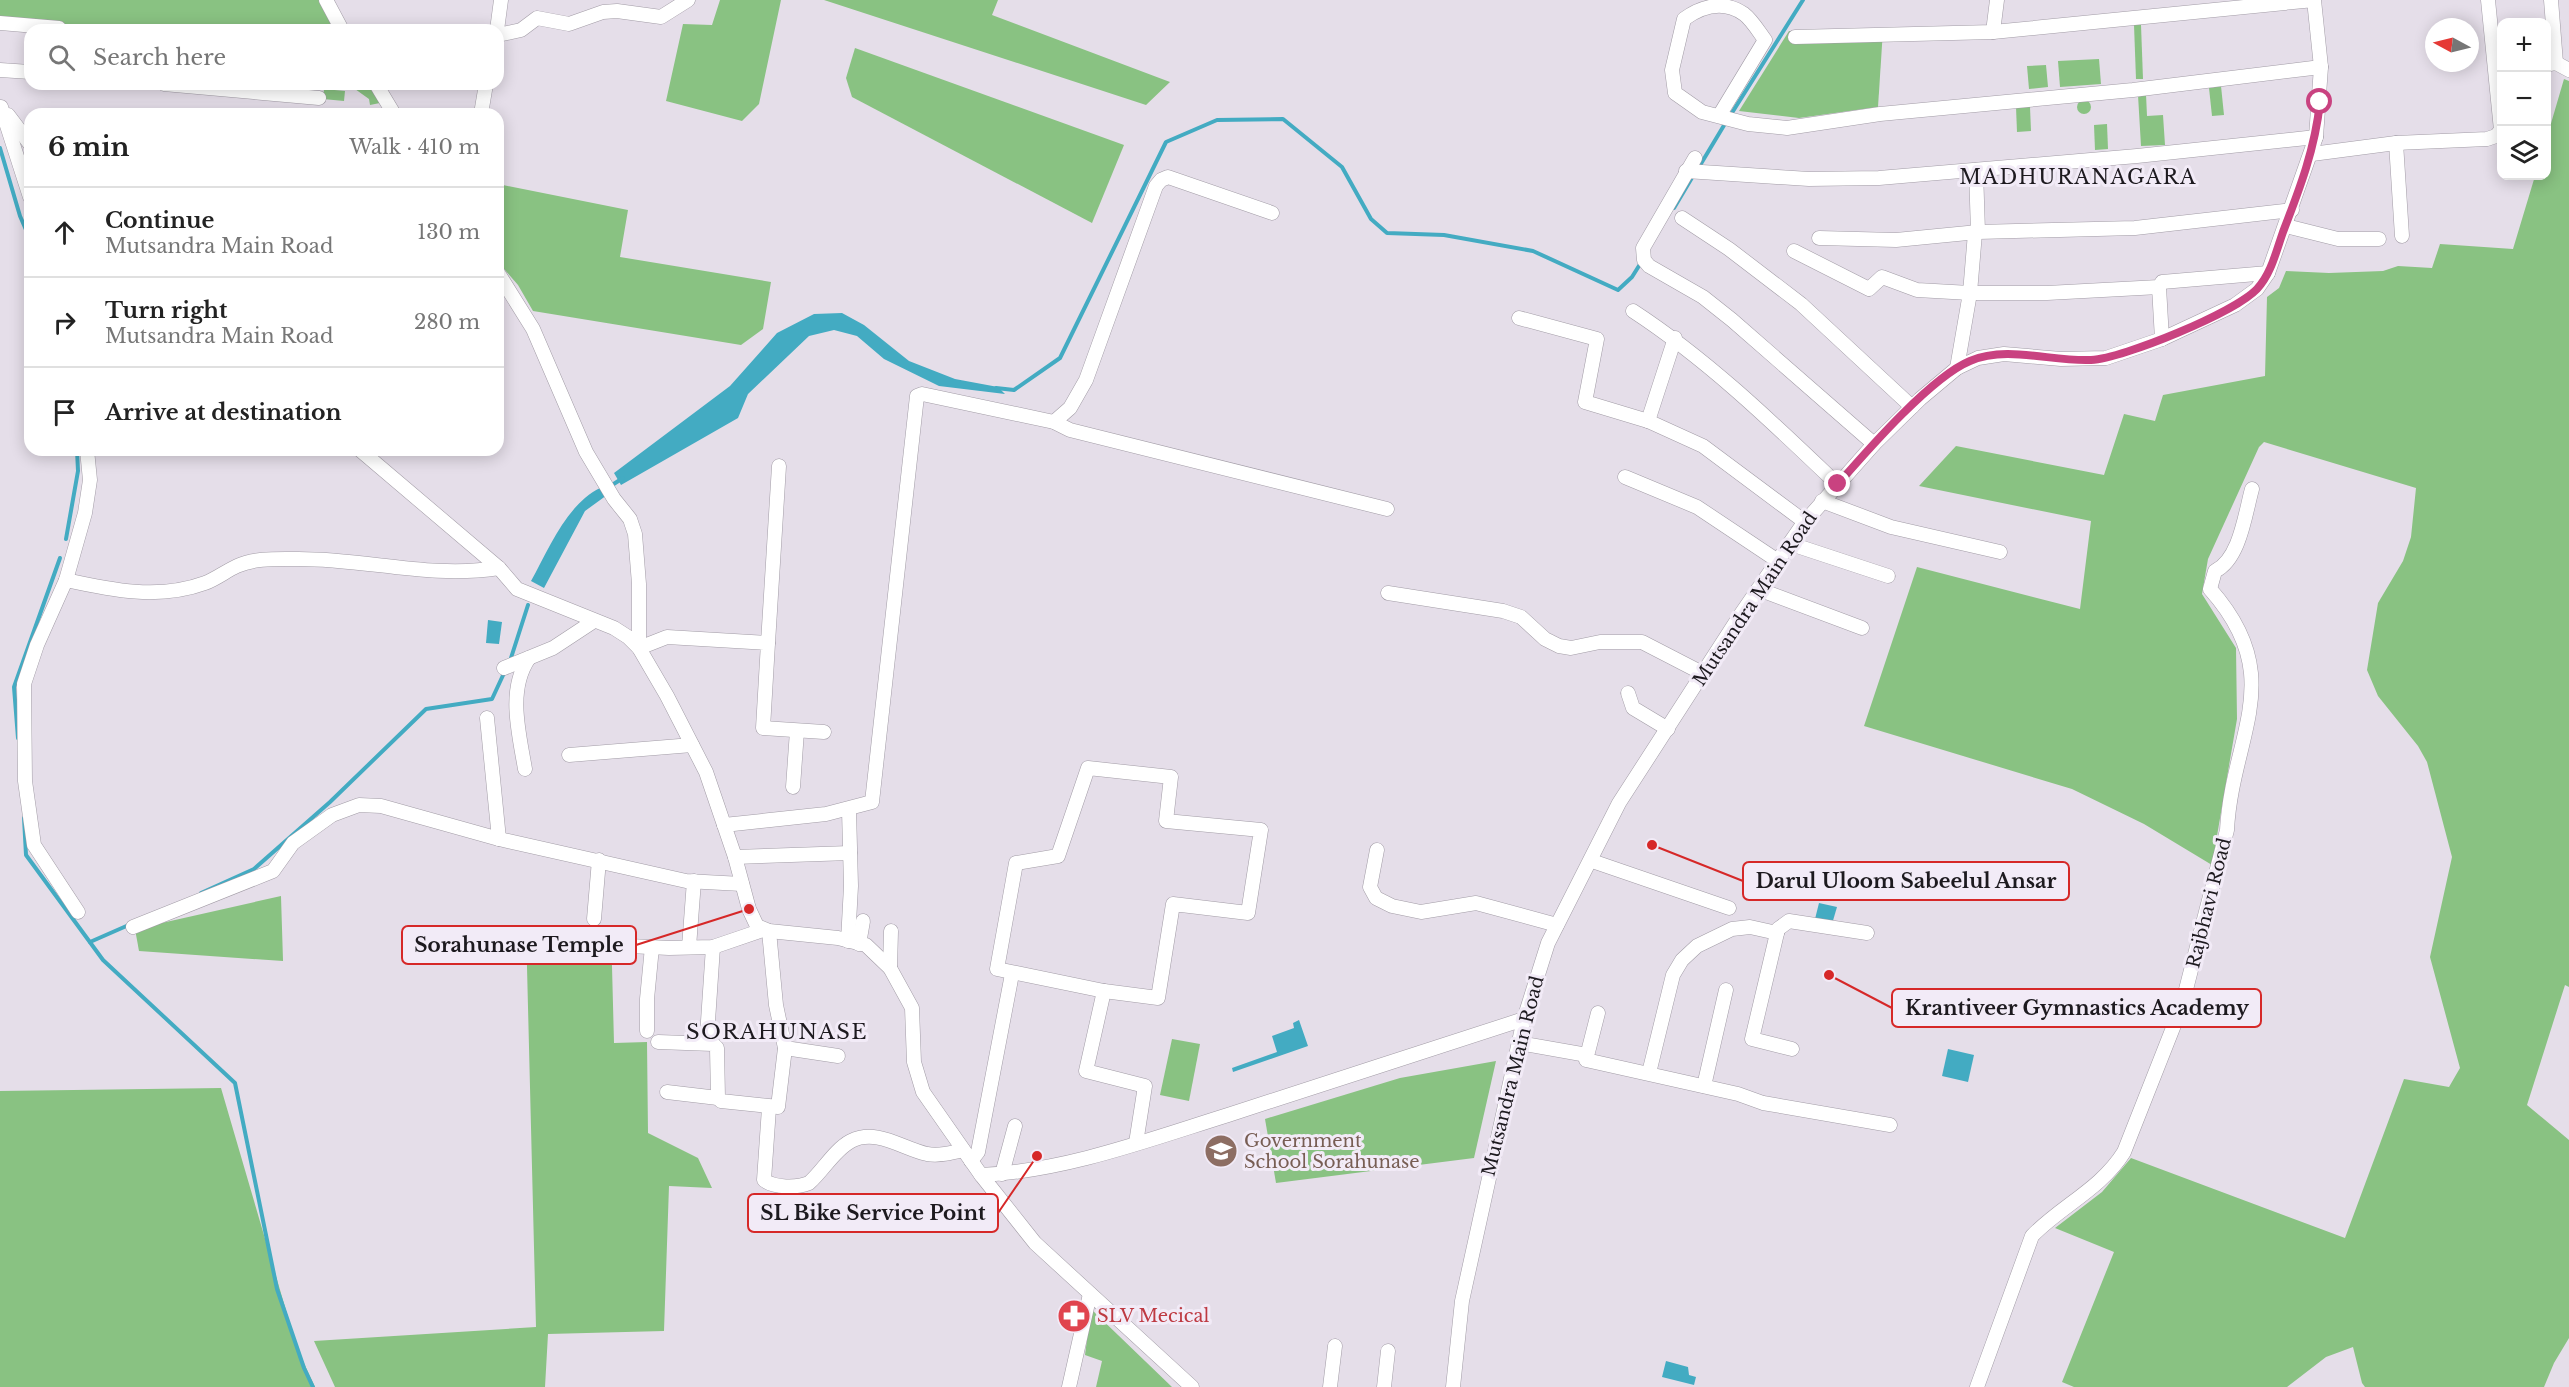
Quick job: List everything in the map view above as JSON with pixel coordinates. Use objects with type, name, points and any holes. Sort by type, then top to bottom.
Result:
[{"type":"street","points":[[326,0],[339,24]]},
{"type":"street","points":[[504,34],[521,30],[537,18],[569,24],[603,12],[617,10],[661,17],[688,0]]},
{"type":"street","points":[[1993,32],[1997,0]]},
{"type":"street","points":[[1795,37],[1993,32],[2314,0]]},
{"type":"street","name":"Mutsandra Main Road","points":[[1457,1386],[1462,1301],[1524,1019],[1557,925],[1592,861],[1619,803],[1758,589],[1805,522],[1874,444],[1957,368],[1978,358],[2004,354],[2061,359],[2106,358],[2162,339],[2247,298],[2268,273],[2312,154],[2316,137],[2321,67],[2314,0]]},
{"type":"street","points":[[2488,0],[2497,64]]},
{"type":"street","points":[[2552,0],[2557,66]]},
{"type":"street","points":[[497,24],[499,1]]},
{"type":"street","points":[[1719,116],[1765,40],[1744,14],[1721,5],[1698,9],[1684,19],[1672,69],[1674,93],[1702,112],[1748,124],[1787,128],[1880,114],[2133,90],[2321,67]]},
{"type":"street","points":[[0,23],[24,25]]},
{"type":"street","points":[[0,70],[24,72]]},
{"type":"street","points":[[2312,154],[2396,143],[2487,140],[2496,136],[2501,130],[2498,72]]},
{"type":"street","points":[[230,90],[319,98]]},
{"type":"street","points":[[380,90],[390,108]]},
{"type":"street","points":[[482,108],[485,90]]},
{"type":"street","points":[[1,105],[24,136]]},
{"type":"street","points":[[1,105],[24,178]]},
{"type":"street","points":[[1686,171],[1809,179],[1879,178],[2120,158],[2316,137]]},
{"type":"street","points":[[2396,143],[2402,236]]},
{"type":"street","points":[[1695,158],[1643,248],[1644,260],[1648,266],[1703,297],[1732,320],[1874,444]]},
{"type":"street","points":[[1957,368],[1970,293],[1977,233],[1976,170]]},
{"type":"street","points":[[1054,422],[1070,408],[1086,380],[1156,186],[1161,180],[1168,177],[1272,213]]},
{"type":"street","points":[[1819,238],[1896,240],[1977,233],[2135,228],[2292,210]]},
{"type":"street","points":[[1682,218],[1729,249],[1801,304],[1912,407]]},
{"type":"street","points":[[2286,226],[2338,239],[2379,239]]},
{"type":"street","points":[[1794,250],[1863,289],[1869,289],[1882,278],[1917,291],[1970,293],[2047,294],[2159,287]]},
{"type":"street","points":[[2162,339],[2159,287],[2162,282],[2268,273]]},
{"type":"street","points":[[504,283],[533,329],[586,452],[633,527],[639,584],[639,648]]},
{"type":"street","points":[[1633,311],[1675,338],[1759,410],[1838,484]]},
{"type":"street","points":[[1519,318],[1597,339],[1585,402],[1648,421],[1703,446],[1805,522]]},
{"type":"street","points":[[1648,421],[1675,338]]},
{"type":"street","points":[[724,825],[849,810],[872,802],[917,396],[922,394],[1054,422],[1070,430],[1387,509]]},
{"type":"street","points":[[78,912],[34,845],[25,781],[24,684],[37,645],[66,580],[86,513],[90,480],[88,456]]},
{"type":"street","points":[[367,456],[499,568],[517,590],[628,637],[639,648],[706,772],[735,857],[749,909],[757,926],[766,931],[866,945],[890,968],[912,1008],[914,1062],[918,1079],[936,1112],[967,1156],[1035,1243],[1192,1387]]},
{"type":"street","points":[[779,466],[762,728],[824,732]]},
{"type":"street","points":[[1625,477],[1697,507],[1778,561]]},
{"type":"street","name":"Rajbhavi Road","points":[[1977,1387],[2032,1236],[2048,1219],[2113,1170],[2124,1152],[2182,1005],[2227,830],[2228,811],[2252,705],[2248,651],[2240,630],[2210,589],[2215,571],[2225,566],[2235,546],[2252,489]]},
{"type":"street","points":[[1822,501],[1891,527],[2000,552]]},
{"type":"street","points":[[1791,544],[1888,576]]},
{"type":"street","points":[[66,580],[138,593],[165,591],[205,583],[253,560],[297,559],[450,573],[499,568]]},
{"type":"street","points":[[1758,589],[1862,628]]},
{"type":"street","points":[[1388,593],[1503,611],[1521,617],[1545,639],[1558,646],[1571,648],[1600,642],[1642,642],[1704,674]]},
{"type":"street","points":[[509,666],[553,648],[594,621]]},
{"type":"street","points":[[639,648],[667,637],[768,643]]},
{"type":"street","points":[[525,769],[516,701],[519,680],[529,658]]},
{"type":"street","points":[[1628,693],[1633,708],[1668,729]]},
{"type":"street","points":[[487,718],[500,839]]},
{"type":"street","points":[[793,788],[797,730]]},
{"type":"street","points":[[569,755],[692,745]]},
{"type":"street","points":[[1088,768],[1172,777],[1166,821],[1261,830],[1248,913],[1173,904],[1158,998],[1104,991],[1012,974],[997,969],[1016,863],[1058,856],[1088,768]]},
{"type":"street","points":[[133,927],[273,871],[293,843],[332,815],[365,804],[381,806],[500,839],[694,881],[742,884]]},
{"type":"street","points":[[849,810],[853,942]]},
{"type":"street","points":[[1377,850],[1370,887],[1376,898],[1392,906],[1421,912],[1476,903],[1557,925]]},
{"type":"street","points":[[735,857],[850,853]]},
{"type":"street","points":[[594,919],[599,860]]},
{"type":"street","points":[[1592,861],[1729,908]]},
{"type":"street","points":[[689,947],[694,881]]},
{"type":"street","points":[[853,942],[863,921]]},
{"type":"street","points":[[1792,1049],[1752,1039],[1778,929],[1789,921],[1867,933]]},
{"type":"street","points":[[1649,1073],[1673,975],[1682,960],[1697,946],[1732,929],[1750,927],[1777,933]]},
{"type":"street","points":[[610,945],[713,947],[766,931]]},
{"type":"street","points":[[667,1092],[718,1098],[724,1103],[769,1108],[776,1108],[780,1102],[785,1048],[776,1005],[766,931]]},
{"type":"street","points":[[890,968],[891,931]]},
{"type":"street","points":[[647,1031],[647,999],[652,947]]},
{"type":"street","points":[[708,1036],[713,947]]},
{"type":"street","points":[[769,1108],[764,1180],[772,1184],[801,1186],[809,1184],[851,1141],[863,1138],[891,1141],[927,1154],[967,1156],[978,1152],[1012,974]]},
{"type":"street","points":[[1704,1086],[1726,990]]},
{"type":"street","points":[[1104,991],[1086,1071],[1145,1086],[1136,1143]]},
{"type":"street","points":[[1598,1013],[1586,1060],[1738,1094],[1762,1104],[1890,1125]]},
{"type":"street","points":[[981,1175],[1044,1168],[1136,1143],[1524,1019]]},
{"type":"street","points":[[658,1042],[716,1046],[718,1098]]},
{"type":"street","points":[[1519,1044],[1587,1055]]},
{"type":"street","points":[[785,1048],[838,1056]]},
{"type":"street","points":[[1002,1174],[1015,1126]]},
{"type":"street","points":[[1069,1387],[1090,1294]]},
{"type":"street","points":[[1329,1387],[1335,1346]]},
{"type":"street","points":[[1384,1387],[1388,1351]]},
{"type":"green space","points":[[0,0],[320,0],[334,24],[47,24],[0,20]]},
{"type":"green space","points":[[720,0],[781,0],[759,104],[742,121],[666,101],[683,24],[712,25]]},
{"type":"green space","points":[[824,0],[998,0],[992,15],[1170,82],[1146,105]]},
{"type":"green space","points":[[2134,25],[2141,25],[2143,79],[2136,79]]},
{"type":"green space","points":[[1883,30],[1878,107],[1799,118],[1739,111],[1789,31]]},
{"type":"green space","points":[[855,48],[1124,145],[1092,223],[852,97],[846,78]]},
{"type":"green space","points":[[2099,59],[2101,84],[2060,87],[2058,61]]},
{"type":"green space","points":[[2046,65],[2048,87],[2029,89],[2027,66]]},
{"type":"green space","points":[[2564,79],[2569,81],[2569,987],[2565,985],[2527,1105],[2569,1140],[2569,1338],[2554,1363],[2544,1387],[2365,1387],[2353,1347],[2326,1357],[2287,1387],[2074,1387],[2062,1382],[2114,1252],[2055,1228],[2102,1192],[2131,1158],[2345,1238],[2404,1079],[2449,1087],[2460,1068],[2430,957],[2452,857],[2427,762],[2418,746],[2378,696],[2367,670],[2378,603],[2403,561],[2411,537],[2416,488],[2264,442],[2259,447],[2208,559],[2202,594],[2236,648],[2237,719],[2212,865],[2144,824],[2072,789],[1864,726],[1917,567],[2080,609],[2091,521],[1919,486],[1956,446],[2104,475],[2124,414],[2155,421],[2163,395],[2265,376],[2267,297],[2279,288],[2286,271],[2329,273],[2383,271],[2398,266],[2432,268],[2440,244],[2513,249],[2534,180],[2551,180],[2551,123]]},
{"type":"green space","points":[[2221,86],[2224,115],[2212,116],[2209,88]]},
{"type":"green space","points":[[324,90],[345,91],[344,101],[323,99]]},
{"type":"green space","points":[[356,90],[372,90],[380,103],[370,105],[369,99]]},
{"type":"green space","points":[[2146,94],[2147,116],[2163,115],[2165,145],[2141,146],[2138,95]]},
{"type":"green space","points":[[2084,100],[2089,102],[2091,107],[2089,112],[2084,114],[2079,112],[2077,107],[2079,102]]},
{"type":"green space","points":[[2016,107],[2030,107],[2031,131],[2017,132]]},
{"type":"green space","points":[[2107,124],[2108,149],[2095,150],[2094,125]]},
{"type":"green space","points":[[504,185],[628,210],[620,257],[771,282],[763,329],[741,345],[533,311],[518,285],[504,269]]},
{"type":"green space","points":[[281,896],[283,961],[139,951],[135,929]]},
{"type":"green space","points":[[526,927],[611,928],[614,1043],[647,1042],[648,1133],[698,1158],[712,1188],[669,1186],[664,1331],[548,1334],[545,1387],[335,1387],[314,1341],[536,1327]]},
{"type":"green space","points":[[1172,1039],[1200,1044],[1189,1101],[1160,1095]]},
{"type":"green space","points":[[1496,1061],[1474,1158],[1276,1183],[1265,1119],[1400,1078]]},
{"type":"green space","points":[[221,1088],[297,1348],[315,1387],[0,1387],[0,1091]]},
{"type":"green space","points":[[1091,1309],[1172,1387],[1096,1387],[1102,1361],[1085,1355]]},
{"type":"water","points":[[842,313],[864,325],[909,361],[955,379],[998,387],[1005,394],[939,386],[884,359],[857,336],[834,330],[809,336],[748,394],[738,418],[621,485],[614,473],[730,386],[777,333],[814,314]]},
{"type":"water","points":[[600,488],[607,495],[585,511],[544,588],[531,581],[568,516],[577,505]]},
{"type":"water","points":[[488,620],[502,622],[499,644],[486,643]]},
{"type":"water","points":[[1819,903],[1837,907],[1832,924],[1815,919]]},
{"type":"water","points":[[1299,1020],[1308,1046],[1233,1072],[1232,1068],[1277,1052],[1272,1036],[1294,1028],[1293,1023]]},
{"type":"water","points":[[1948,1049],[1974,1055],[1968,1082],[1942,1076]]},
{"type":"water","points":[[1666,1361],[1688,1367],[1689,1375],[1696,1377],[1694,1385],[1662,1377]]},
{"type":"waterway","points":[[1730,116],[1803,0]]},
{"type":"waterway","points":[[996,388],[1014,390],[1060,358],[1166,142],[1217,120],[1283,119],[1342,167],[1371,219],[1387,233],[1444,235],[1533,251],[1618,290],[1632,277],[1642,261]]},
{"type":"waterway","points":[[1699,167],[1726,122]]},
{"type":"waterway","points":[[0,148],[24,225]]},
{"type":"waterway","points":[[1674,208],[1693,176]]},
{"type":"waterway","points":[[66,539],[78,471],[77,456]]},
{"type":"waterway","points":[[609,487],[623,478]]},
{"type":"waterway","points":[[18,738],[14,687],[60,558]]},
{"type":"waterway","points":[[510,661],[528,605]]},
{"type":"waterway","points":[[201,893],[254,869],[330,802],[426,709],[492,699],[505,671]]},
{"type":"waterway","points":[[24,818],[26,855],[103,960],[235,1083],[277,1289],[304,1368],[313,1387]]},
{"type":"waterway","points":[[90,942],[131,924]]},
{"type":"place","name":"Darul Uloom Sabeelul Ansar","points":[[1652,845]]},
{"type":"place","name":"Sorahunase Temple","points":[[749,909]]},
{"type":"place","name":"Krantiveer Gymnastics Academy","points":[[1829,975]]},
{"type":"place","name":"Government School Sorahunase","points":[[1221,1151]]},
{"type":"place","name":"SL Bike Service Point","points":[[1037,1156]]},
{"type":"place","name":"SLV Mecical","points":[[1074,1316]]},
{"type":"district","name":"MADHURANAGARA","points":[[2078,177]]},
{"type":"district","name":"SORAHUNASE","points":[[777,1032]]},
{"type":"route","points":[[1838,484],[1866,452],[1920,399],[1957,368],[1969,361],[2004,354],[2044,359],[2106,358],[2162,339],[2247,298],[2257,289],[2268,273],[2312,154],[2320,102]]}]
